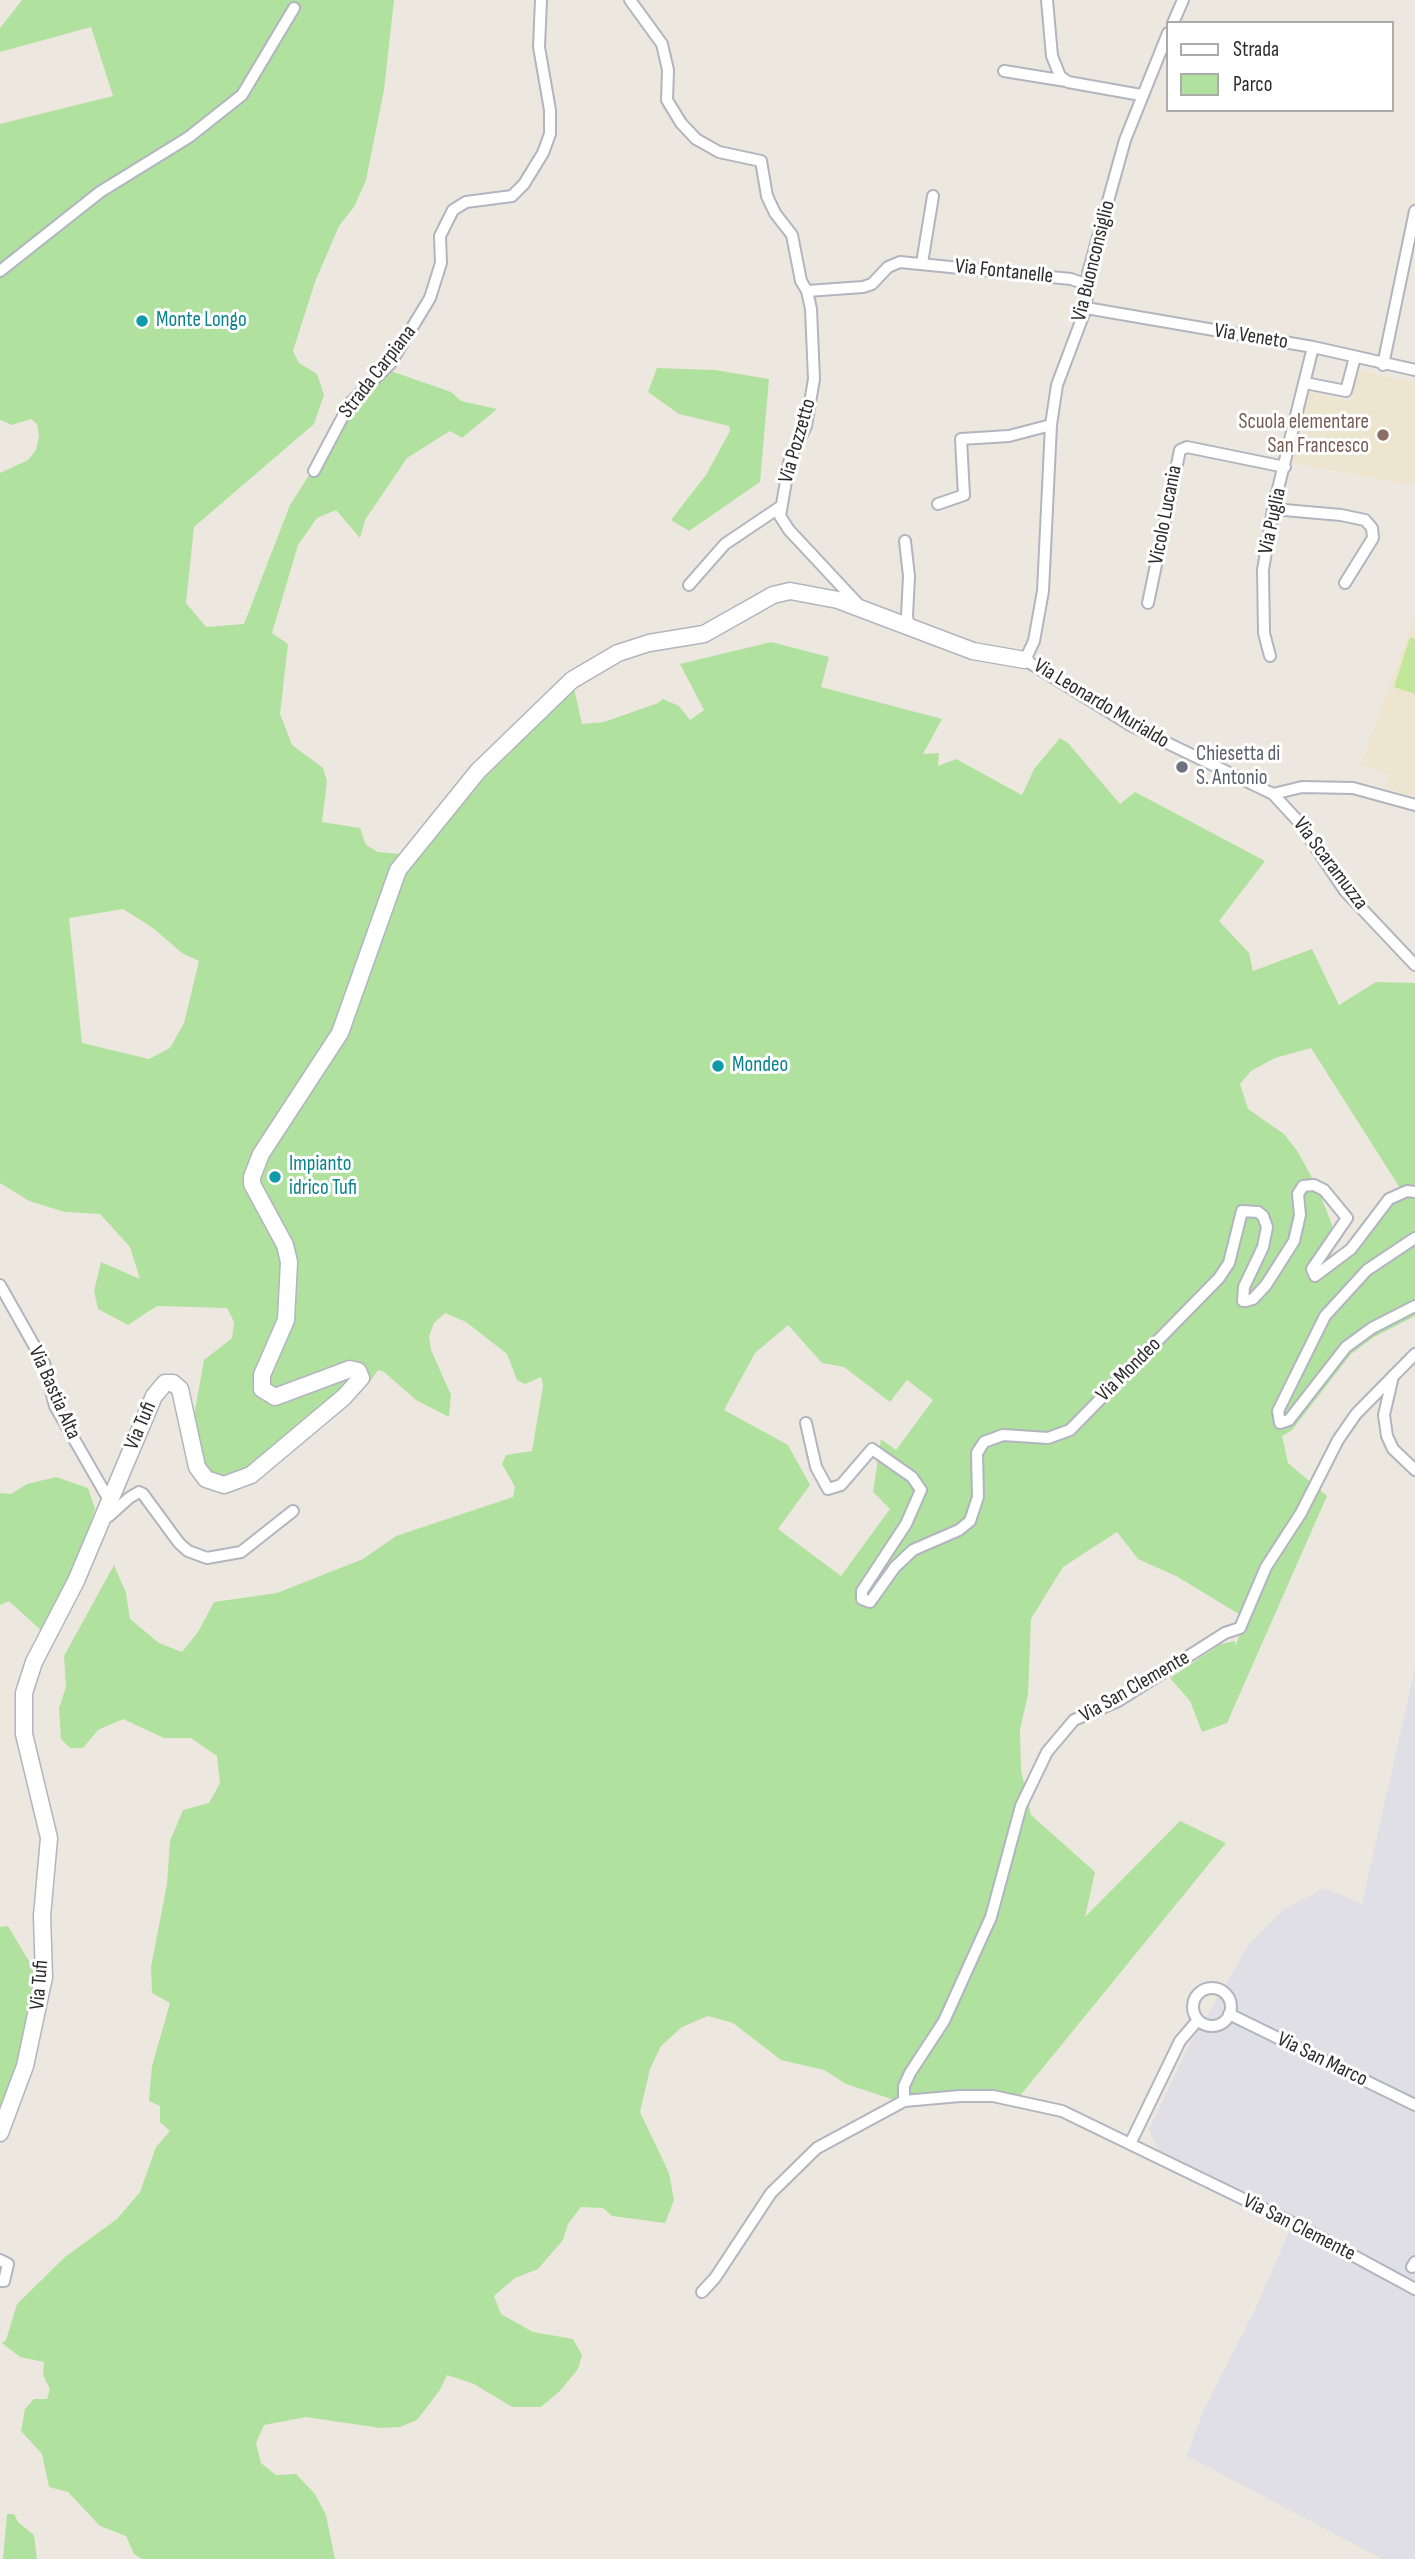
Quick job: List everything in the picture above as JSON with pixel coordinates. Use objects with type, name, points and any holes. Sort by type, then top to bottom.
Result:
[{"type":"street","name":"Strada Carpiana","points":[[314,471],[350,403],[390,364],[430,298],[441,263],[440,236],[453,210],[466,202],[512,196],[524,184],[543,153],[550,134],[550,110],[539,47],[541,0]]},
{"type":"street","points":[[630,0],[662,44],[668,70],[667,100],[681,123],[696,139],[719,152],[754,157],[762,162],[769,200],[792,235],[801,281],[807,291]]},
{"type":"street","points":[[1047,0],[1054,63],[1066,81]]},
{"type":"street","points":[[1174,21],[1183,0]]},
{"type":"street","points":[[0,271],[100,192],[189,137],[242,95],[295,3]]},
{"type":"street","name":"Via Buonconsiglio","points":[[1025,660],[1034,641],[1043,591],[1051,425],[1057,385],[1086,308],[1085,284],[1125,140],[1166,38]]},
{"type":"street","points":[[1004,71],[1142,95]]},
{"type":"street","points":[[922,263],[933,196]]},
{"type":"street","points":[[1383,365],[1415,211]]},
{"type":"street","name":"Via Fontanelle","points":[[807,291],[863,287],[872,284],[882,271],[893,264],[922,263],[1071,279],[1085,284]]},
{"type":"street","name":"Via Pozzetto","points":[[807,291],[811,309],[814,379],[806,426],[790,458],[780,516],[789,530],[811,550],[850,598],[866,609]]},
{"type":"street","name":"Via Veneto","points":[[1086,308],[1137,319],[1313,347],[1383,365],[1415,370]]},
{"type":"street","name":"Via Puglia","points":[[1270,656],[1264,633],[1263,570],[1273,509],[1313,347]]},
{"type":"street","points":[[1304,383],[1346,391],[1354,357]]},
{"type":"street","points":[[938,504],[964,495],[961,439],[1009,436],[1051,425]]},
{"type":"street","name":"Vicolo Lucania","points":[[1148,603],[1180,450],[1187,447],[1285,467]]},
{"type":"street","name":"Via Pozzetto","points":[[689,585],[725,544],[780,507]]},
{"type":"street","points":[[1273,509],[1341,514],[1365,520],[1373,528],[1373,538],[1345,583]]},
{"type":"street","points":[[905,541],[909,576],[909,627]]},
{"type":"street","name":"Via Tufi","points":[[0,2133],[28,2057],[44,1977],[42,1916],[49,1838],[23,1734],[24,1693],[34,1662],[76,1581],[154,1396],[165,1383],[173,1383],[180,1389],[201,1474],[212,1482],[224,1485],[251,1475],[359,1382],[360,1373],[350,1369],[275,1397],[262,1389],[262,1375],[286,1320],[289,1262],[285,1245],[252,1184],[255,1163],[340,1033],[398,870],[478,771],[555,694],[603,659],[649,643],[697,637],[773,595],[799,593],[866,609]]},
{"type":"street","points":[[866,609],[973,652],[1025,660]]},
{"type":"street","name":"Via Leonardo Murialdo","points":[[1025,660],[1132,726],[1273,794]]},
{"type":"street","points":[[1273,794],[1302,788],[1353,789],[1415,806]]},
{"type":"street","name":"Via Scaramuzza","points":[[1273,794],[1298,821],[1345,891],[1415,965]]},
{"type":"street","name":"Via Mondeo","points":[[806,1423],[816,1467],[828,1489],[841,1485],[872,1449],[912,1477],[921,1490],[906,1524],[862,1591],[862,1599],[870,1602],[895,1567],[913,1550],[958,1530],[970,1521],[978,1497],[977,1453],[984,1442],[1003,1435],[1048,1438],[1070,1430],[1219,1278],[1229,1263],[1242,1211],[1258,1212],[1267,1227],[1263,1247],[1244,1287],[1243,1301],[1246,1301],[1254,1299],[1266,1285],[1297,1235],[1298,1194],[1303,1186],[1314,1185],[1324,1190],[1347,1218],[1312,1269],[1315,1276],[1351,1249],[1389,1199],[1407,1191],[1415,1192]]},
{"type":"street","points":[[1415,1238],[1367,1270],[1325,1316],[1278,1411],[1280,1423],[1289,1420],[1346,1348],[1382,1322],[1415,1306]]},
{"type":"street","name":"Via Bastia Alta","points":[[0,1285],[44,1363],[55,1406],[109,1500]]},
{"type":"street","name":"Via San Clemente","points":[[904,2101],[904,2086],[910,2073],[944,2021],[992,1917],[1021,1806],[1042,1760],[1074,1720],[1118,1701],[1225,1633],[1240,1628],[1266,1567],[1301,1513],[1338,1440],[1356,1414],[1415,1354]]},
{"type":"street","points":[[1393,1376],[1384,1415],[1387,1436],[1393,1449],[1415,1470]]},
{"type":"street","points":[[101,1519],[109,1516],[139,1492],[179,1543],[188,1551],[207,1558],[241,1552],[293,1511]]},
{"type":"street","points":[[1208,1988],[1219,1989],[1228,1997],[1229,2014],[1215,2025],[1198,2020],[1193,2003],[1198,1993],[1208,1988]]},
{"type":"street","name":"Via San Marco","points":[[1229,2014],[1415,2105]]},
{"type":"street","points":[[1130,2144],[1180,2041],[1198,2020]]},
{"type":"street","name":"Via San Clemente","points":[[702,2292],[715,2278],[782,2180],[817,2148],[904,2101],[993,2096],[1041,2104],[1062,2111],[1295,2224],[1415,2289]]},
{"type":"street","points":[[0,2260],[8,2264],[4,2281],[0,2281]]},
{"type":"shaded area","points":[[1357,370],[1415,383],[1415,486],[1292,463],[1305,391],[1350,401]]},
{"type":"shaded area","points":[[1415,616],[1415,800],[1386,787],[1389,774],[1360,766]]},
{"type":"shaded area","points":[[1415,1667],[1415,2284],[1158,2150],[1149,2129],[1190,2044],[1249,1944],[1284,1909],[1325,1888],[1362,1904]]},
{"type":"shaded area","points":[[1290,2229],[1415,2295],[1415,2559],[1382,2559],[1187,2456],[1203,2411],[1255,2310]]},
{"type":"green space","points":[[22,0],[394,0],[384,90],[366,180],[354,207],[339,226],[315,282],[293,351],[299,363],[317,374],[324,395],[314,424],[194,527],[186,603],[206,627],[244,624],[290,505],[353,406],[388,370],[451,392],[461,401],[497,409],[462,438],[450,431],[407,458],[365,520],[360,538],[336,510],[317,518],[298,545],[272,633],[288,644],[280,714],[292,745],[323,768],[327,781],[322,822],[360,828],[366,845],[378,852],[400,854],[399,859],[467,786],[574,688],[582,724],[604,722],[663,699],[679,706],[690,720],[704,710],[680,664],[771,642],[829,657],[821,687],[942,719],[923,754],[939,753],[938,766],[956,759],[1022,795],[1034,769],[1060,738],[1068,743],[1120,804],[1135,792],[1265,861],[1219,921],[1249,953],[1253,971],[1312,949],[1339,1005],[1376,982],[1415,983],[1415,1316],[1374,1337],[1351,1354],[1292,1430],[1282,1436],[1288,1463],[1327,1496],[1227,1723],[1202,1732],[1190,1701],[1170,1678],[1221,1644],[1235,1641],[1235,1646],[1247,1619],[1178,1577],[1138,1559],[1117,1532],[1063,1567],[1031,1619],[1028,1695],[1020,1729],[1021,1770],[1031,1815],[1095,1872],[1085,1917],[1180,1821],[1226,1843],[1015,2102],[997,2099],[900,2102],[846,2084],[824,2070],[781,2060],[733,2023],[708,2016],[682,2027],[661,2046],[650,2069],[640,2112],[669,2173],[674,2200],[665,2223],[612,2216],[603,2208],[581,2207],[568,2224],[563,2240],[538,2269],[515,2278],[494,2296],[501,2314],[533,2332],[573,2339],[582,2355],[578,2369],[560,2391],[541,2407],[512,2407],[474,2384],[447,2375],[440,2390],[417,2420],[400,2427],[380,2428],[306,2417],[264,2425],[256,2443],[261,2463],[276,2475],[296,2474],[315,2494],[326,2515],[335,2559],[142,2559],[134,2554],[126,2536],[100,2526],[68,2492],[49,2487],[42,2454],[21,2431],[25,2409],[34,2399],[47,2399],[50,2389],[43,2375],[44,2362],[20,2357],[2,2343],[6,2340],[17,2304],[65,2257],[117,2219],[140,2192],[156,2147],[170,2131],[160,2122],[160,2106],[149,2101],[152,2066],[170,2003],[152,1993],[151,1967],[167,1884],[170,1841],[183,1810],[209,1803],[220,1783],[217,1756],[191,1738],[164,1738],[123,1719],[98,1730],[83,1748],[70,1748],[61,1739],[59,1708],[66,1687],[64,1656],[114,1565],[126,1593],[130,1619],[159,1643],[182,1652],[198,1632],[214,1602],[277,1593],[363,1559],[396,1536],[513,1497],[515,1487],[502,1464],[506,1455],[532,1451],[543,1386],[541,1377],[525,1384],[517,1380],[507,1354],[466,1322],[445,1313],[434,1323],[429,1336],[431,1350],[451,1395],[449,1417],[416,1400],[384,1372],[378,1370],[369,1383],[257,1479],[243,1487],[231,1489],[208,1485],[190,1438],[204,1360],[232,1338],[234,1322],[227,1308],[157,1306],[128,1325],[98,1309],[94,1291],[101,1262],[140,1279],[130,1247],[100,1214],[65,1212],[29,1201],[0,1183],[0,473],[28,460],[36,450],[39,436],[37,424],[31,419],[12,425],[0,420],[0,124],[113,96],[91,27],[0,52],[0,28]],"holes":[[[123,909],[153,928],[182,953],[199,961],[184,1023],[170,1048],[149,1059],[82,1043],[69,918]],[[1311,1048],[1400,1188],[1342,1256],[1331,1259],[1332,1225],[1318,1189],[1298,1152],[1284,1134],[1248,1109],[1240,1084],[1251,1071],[1275,1058]],[[788,1325],[822,1363],[844,1367],[890,1402],[907,1380],[933,1400],[896,1450],[881,1439],[873,1492],[890,1509],[841,1576],[778,1529],[810,1485],[788,1445],[724,1410],[755,1353]]]},
{"type":"green space","points":[[657,368],[715,370],[769,379],[760,482],[689,531],[671,520],[706,475],[730,431],[729,426],[679,414],[648,392]]},
{"type":"green space","points":[[1410,637],[1415,639],[1415,694],[1394,687]]},
{"type":"green space","points":[[56,1477],[88,1488],[95,1509],[87,1533],[86,1551],[46,1635],[9,1601],[0,1605],[0,1493],[11,1494],[27,1484]]},
{"type":"green space","points":[[8,1926],[33,1968],[35,2001],[25,2050],[0,2114],[0,1927]]},
{"type":"green space","points":[[7,2514],[14,2514],[18,2522],[34,2535],[37,2559],[3,2559]]},
{"type":"place","name":"Monte Longo","points":[[142,321]]},
{"type":"place","name":"Scuola elementare San Francesco","points":[[1383,435]]},
{"type":"place","name":"Chiesetta di S. Antonio","points":[[1182,767]]},
{"type":"place","name":"Mondeo","points":[[718,1066]]},
{"type":"place","name":"Impianto idrico Tufi","points":[[275,1177]]}]
